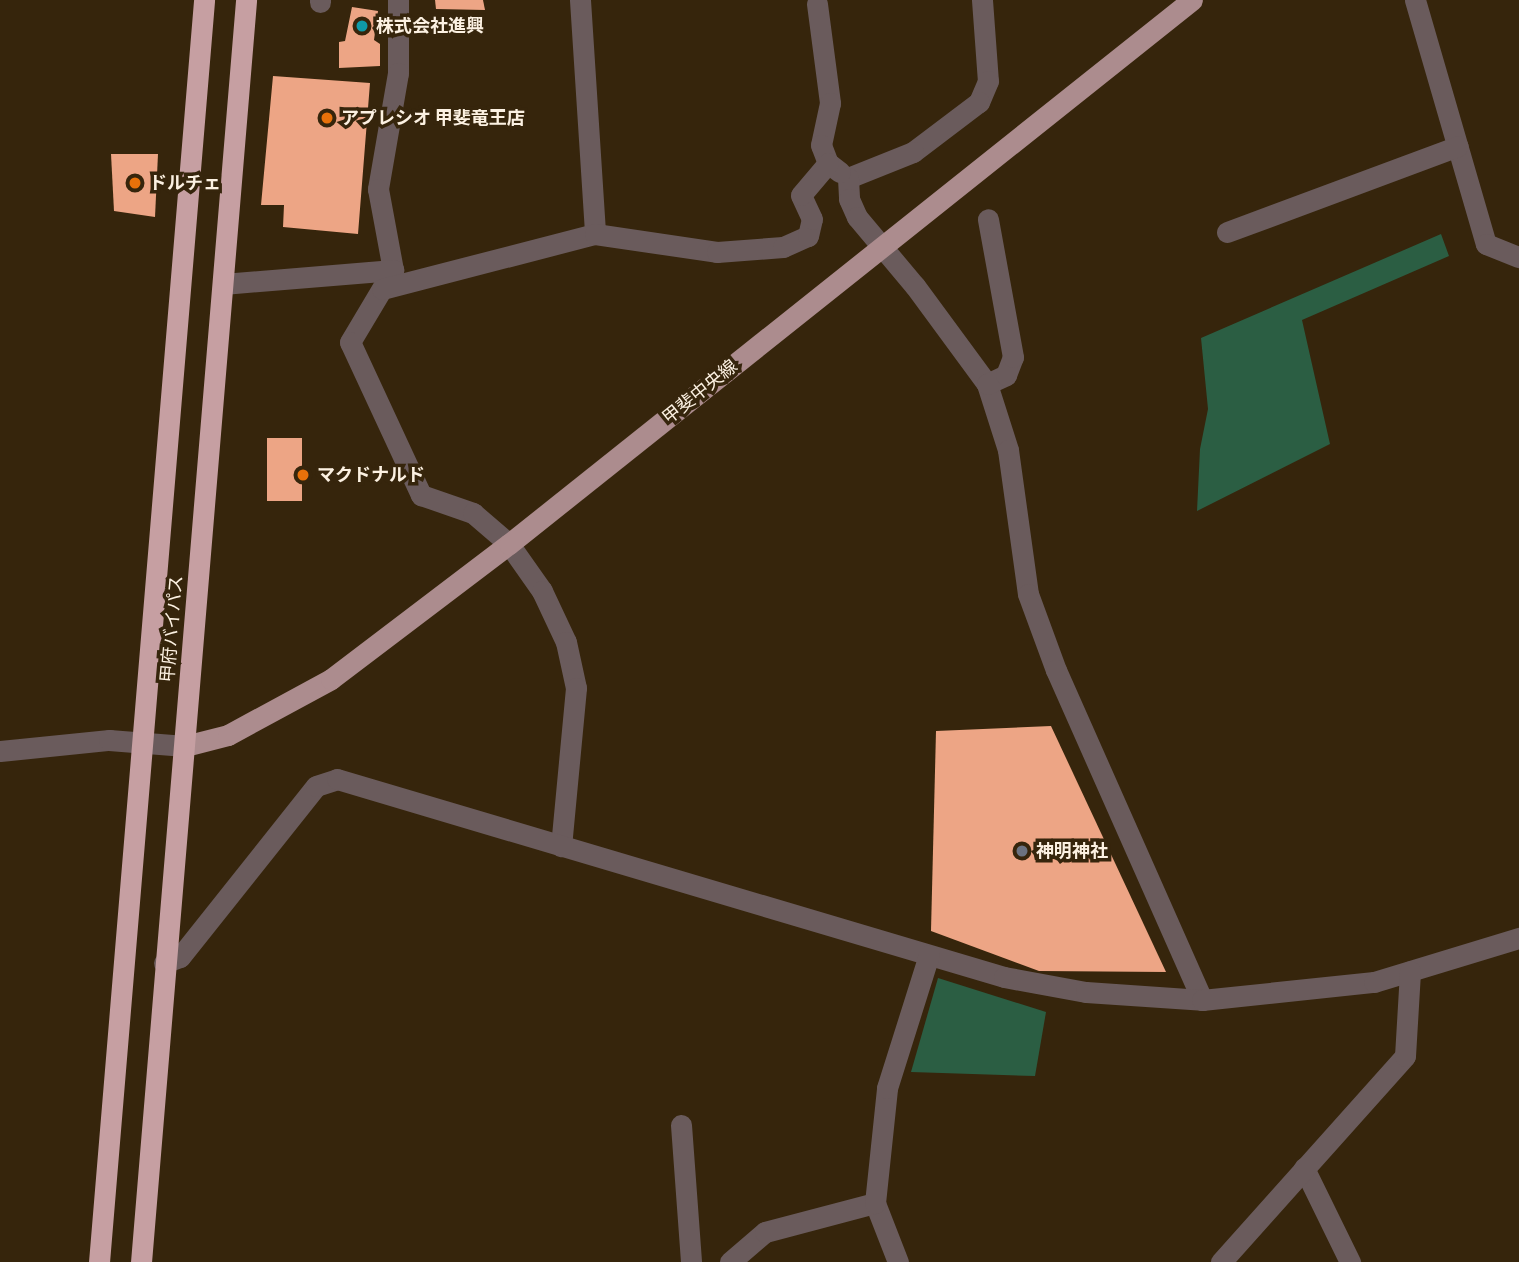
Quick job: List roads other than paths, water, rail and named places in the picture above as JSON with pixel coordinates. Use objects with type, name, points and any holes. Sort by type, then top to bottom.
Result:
[{"type":"highway","name":"甲府バイパス","points":[[99,1262],[204,0]]},
{"type":"highway","name":"甲府バイパス","points":[[141,1262],[246,0]]},
{"type":"main road","name":"甲斐中央線","points":[[185,746],[228,734],[331,679],[509,544],[1192,0]]},
{"type":"street","points":[[398,0],[398,73],[377,189],[393,270],[350,342],[421,495],[473,513],[509,544],[542,591],[566,642],[576,688],[561,846]]},
{"type":"street","points":[[580,0],[595,234]]},
{"type":"street","points":[[848,178],[913,152],[979,102],[988,81],[982,0]]},
{"type":"street","points":[[1415,0],[1486,244],[1519,257]]},
{"type":"street","points":[[817,4],[830,103],[821,145],[828,163],[848,178]]},
{"type":"street","points":[[1227,232],[1458,146]]},
{"type":"street","points":[[382,289],[595,234],[718,252],[783,247],[808,236],[812,219],[801,195],[828,163]]},
{"type":"street","points":[[848,178],[849,199],[857,217],[987,384],[1008,450],[1028,594],[1056,670],[1202,1000]]},
{"type":"street","points":[[987,384],[1006,374],[1013,357],[988,219]]},
{"type":"street","points":[[223,284],[393,270]]},
{"type":"street","points":[[0,751],[109,740],[185,746]]},
{"type":"street","points":[[164,963],[180,957],[316,786],[337,779],[1004,977],[1086,992],[1202,1000],[1374,982],[1519,937]]},
{"type":"street","points":[[898,1262],[875,1203],[887,1088],[929,955]]},
{"type":"street","points":[[1221,1262],[1405,1056],[1410,971]]},
{"type":"street","points":[[681,1125],[691,1262]]},
{"type":"street","points":[[1304,1168],[1350,1262]]},
{"type":"street","points":[[730,1262],[765,1232],[875,1203]]},
{"type":"place","name":"株式会社進興","points":[[362,26]]},
{"type":"place","name":"アプレシオ 甲斐竜王店","points":[[327,118]]},
{"type":"place","name":"ドルチェ","points":[[135,183]]},
{"type":"place","name":"マクドナルド","points":[[303,475]]},
{"type":"place","name":"神明神社","points":[[1022,851]]}]
